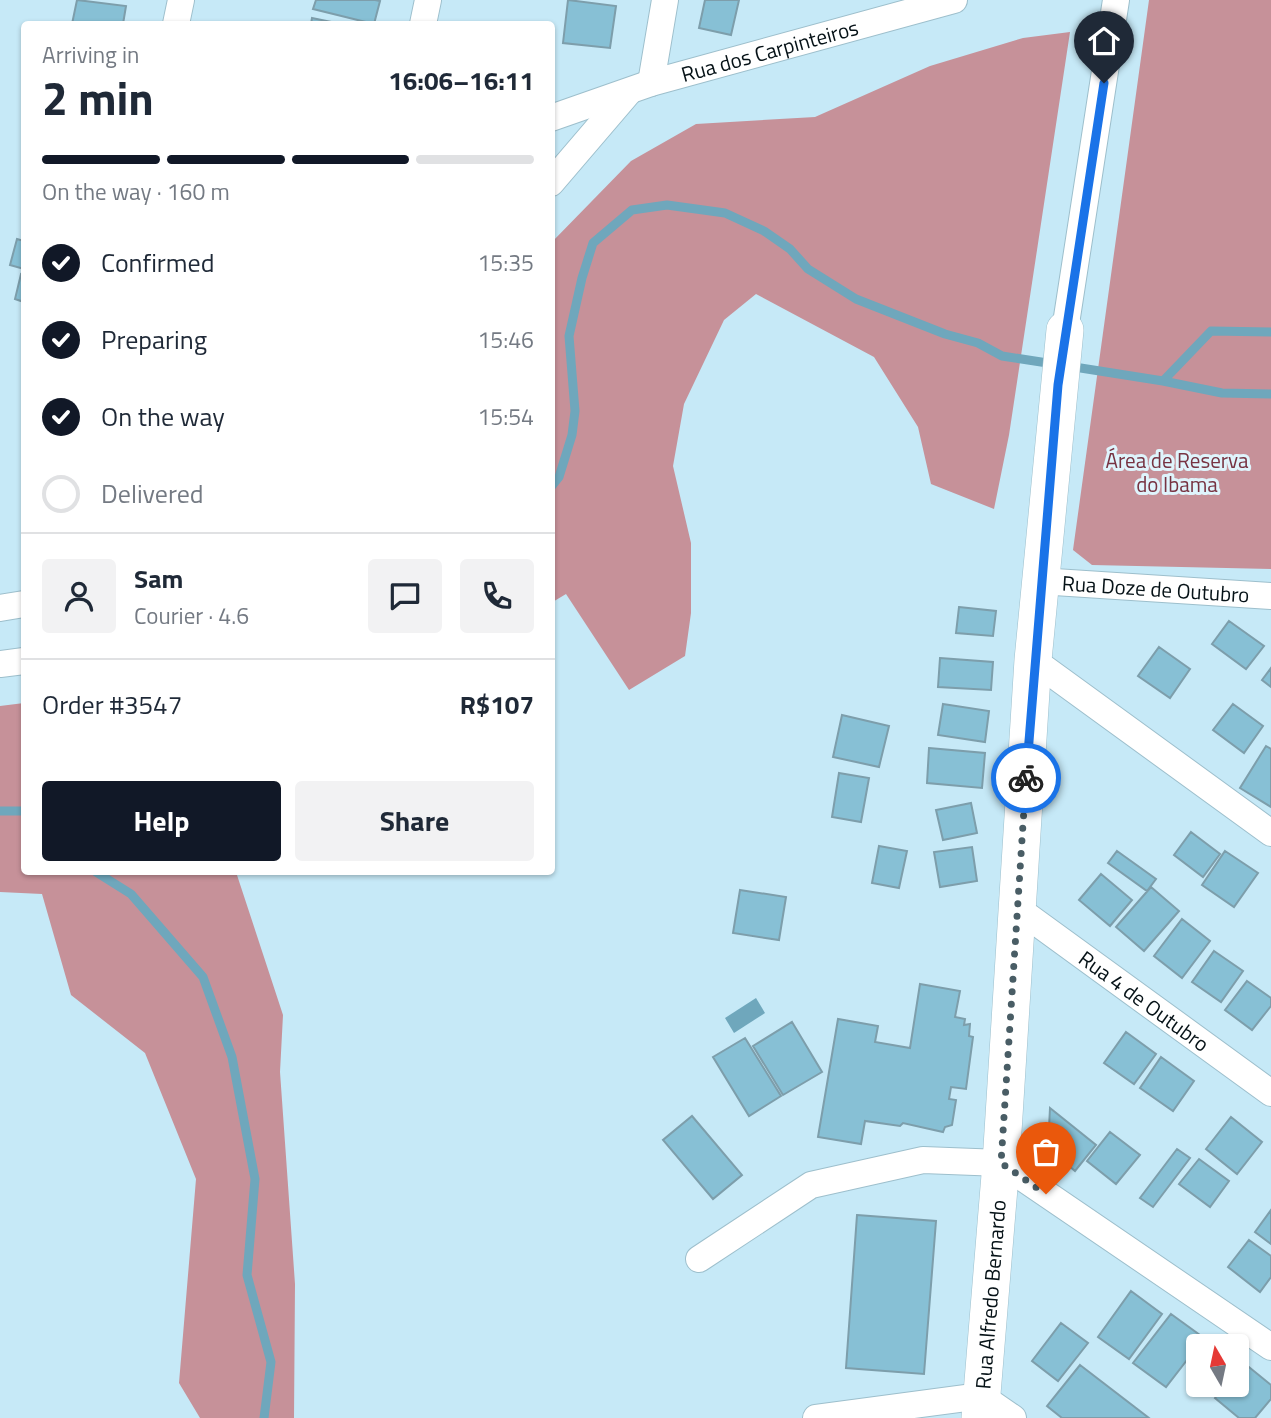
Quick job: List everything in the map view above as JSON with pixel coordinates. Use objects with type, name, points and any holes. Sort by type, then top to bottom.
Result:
[{"type":"street","points":[[177,21],[181,0]]},
{"type":"street","points":[[424,21],[428,0]]},
{"type":"street","points":[[555,179],[639,88],[665,0]]},
{"type":"street","name":"Rua dos Carpinteiros","points":[[555,117],[880,10],[954,0]]},
{"type":"street","name":"Rua Alfredo Bernardo","points":[[980,1407],[1001,1163],[1033,660],[1058,385],[1116,0]]},
{"type":"street","name":"Rua Doze de Outubro","points":[[1040,581],[1271,596]]},
{"type":"street","points":[[0,608],[21,604]]},
{"type":"street","points":[[1033,660],[1271,833]]},
{"type":"street","points":[[0,664],[21,661]]},
{"type":"street","name":"Rua 4 de Outubro","points":[[1018,909],[1271,1093]]},
{"type":"street","points":[[699,1259],[811,1185],[923,1160],[1001,1163],[1271,1347]]},
{"type":"street","points":[[816,1418],[980,1407],[1013,1418]]},
{"type":"green space","name":"Área de Reserva do Ibama","points":[[1149,0],[1271,0],[1271,569],[1092,565],[1073,550]]},
{"type":"green space","points":[[1070,32],[1009,435],[994,509],[931,484],[918,427],[874,357],[756,294],[724,320],[684,404],[673,466],[691,543],[691,613],[685,656],[629,690],[566,594],[555,601],[555,239],[631,161],[696,124],[815,117],[930,66],[1023,38]]},
{"type":"green space","points":[[21,703],[21,875],[237,875],[283,1015],[280,1072],[295,1284],[294,1418],[200,1418],[179,1383],[196,1179],[145,1053],[71,995],[42,894],[0,892],[0,706]]},
{"type":"water","points":[[756,998],[765,1013],[734,1033],[725,1018]]},
{"type":"building","points":[[77,0],[126,6],[124,21],[73,21]]},
{"type":"building","points":[[316,0],[380,1],[375,21],[362,21],[313,9]]},
{"type":"building","points":[[568,0],[616,6],[610,48],[563,43]]},
{"type":"building","points":[[705,0],[739,0],[731,35],[699,28]]},
{"type":"building","points":[[17,239],[21,240],[21,268],[10,265]]},
{"type":"building","points":[[21,274],[21,301],[15,299]]},
{"type":"building","points":[[959,607],[996,611],[993,636],[956,633]]},
{"type":"building","points":[[1229,621],[1264,646],[1246,669],[1212,644]]},
{"type":"building","points":[[1159,647],[1190,669],[1170,698],[1138,676]]},
{"type":"building","points":[[940,658],[993,662],[991,690],[938,687]]},
{"type":"building","points":[[1271,668],[1271,687],[1262,680]]},
{"type":"building","points":[[943,704],[989,711],[985,742],[938,735]]},
{"type":"building","points":[[1233,704],[1263,726],[1244,753],[1213,730]]},
{"type":"building","points":[[842,715],[889,726],[879,767],[833,757]]},
{"type":"building","points":[[1266,746],[1271,749],[1271,807],[1240,788]]},
{"type":"building","points":[[929,748],[985,753],[982,788],[927,783]]},
{"type":"building","points":[[839,773],[869,778],[861,822],[832,817]]},
{"type":"building","points":[[971,803],[977,833],[943,840],[936,810]]},
{"type":"building","points":[[1191,832],[1220,854],[1203,877],[1174,855]]},
{"type":"building","points":[[879,846],[907,851],[899,888],[872,883]]},
{"type":"building","points":[[972,847],[977,881],[940,887],[934,852]]},
{"type":"building","points":[[1117,851],[1156,879],[1147,891],[1108,863]]},
{"type":"building","points":[[1225,851],[1258,873],[1234,907],[1202,885]]},
{"type":"building","points":[[1101,874],[1132,900],[1110,926],[1079,900]]},
{"type":"building","points":[[1151,887],[1179,911],[1144,951],[1116,927]]},
{"type":"building","points":[[740,890],[786,897],[779,940],[733,933]]},
{"type":"building","points":[[1182,919],[1210,941],[1182,978],[1154,956]]},
{"type":"building","points":[[1214,951],[1243,971],[1221,1002],[1192,982]]},
{"type":"building","points":[[1247,981],[1271,998],[1271,1006],[1252,1030],[1225,1010]]},
{"type":"building","points":[[920,984],[960,991],[955,1017],[965,1019],[964,1025],[970,1024],[969,1036],[973,1037],[966,1089],[951,1087],[949,1099],[956,1100],[952,1125],[945,1127],[943,1132],[903,1123],[900,1126],[865,1121],[861,1144],[818,1137],[838,1019],[878,1026],[875,1042],[910,1048]]},
{"type":"building","points":[[792,1022],[822,1072],[783,1095],[753,1046]]},
{"type":"building","points":[[1126,1032],[1156,1054],[1134,1084],[1104,1063]]},
{"type":"building","points":[[745,1038],[781,1096],[749,1116],[713,1057]]},
{"type":"building","points":[[1161,1057],[1194,1081],[1173,1111],[1140,1088]]},
{"type":"building","points":[[1050,1108],[1096,1145],[1075,1171],[1048,1148]]},
{"type":"building","points":[[692,1116],[742,1175],[713,1199],[663,1140]]},
{"type":"building","points":[[1231,1117],[1262,1142],[1237,1174],[1206,1149]]},
{"type":"building","points":[[1110,1132],[1140,1155],[1116,1184],[1087,1161]]},
{"type":"building","points":[[1177,1149],[1190,1158],[1153,1207],[1140,1198]]},
{"type":"building","points":[[1199,1159],[1229,1181],[1210,1207],[1179,1184]]},
{"type":"building","points":[[1271,1210],[1271,1244],[1255,1232]]},
{"type":"building","points":[[857,1215],[936,1221],[924,1374],[846,1368]]},
{"type":"building","points":[[1249,1240],[1271,1256],[1271,1277],[1260,1292],[1228,1267]]},
{"type":"building","points":[[1131,1291],[1162,1314],[1129,1359],[1098,1337]]},
{"type":"building","points":[[1171,1314],[1198,1334],[1186,1334],[1186,1361],[1166,1387],[1133,1363]]},
{"type":"building","points":[[1061,1323],[1088,1343],[1058,1381],[1032,1361]]},
{"type":"building","points":[[1080,1365],[1149,1418],[1062,1418],[1047,1406]]},
{"type":"building","points":[[1250,1368],[1271,1385],[1271,1399],[1255,1418],[1239,1418],[1215,1398],[1249,1397]]},
{"type":"waterway","points":[[555,482],[572,435],[575,411],[569,336],[582,278],[593,243],[632,210],[667,205],[725,213],[764,231],[790,249],[808,269],[856,299],[945,334],[978,343],[1002,356],[1054,364]]},
{"type":"waterway","points":[[1068,366],[1163,381],[1211,331],[1271,332]]},
{"type":"waterway","points":[[1163,381],[1222,393],[1271,394]]},
{"type":"waterway","points":[[0,811],[21,811]]},
{"type":"waterway","points":[[101,875],[131,894],[203,977],[232,1057],[255,1179],[247,1275],[271,1362],[264,1418]]},
{"type":"way so far","points":[[1026,778],[1001,1163],[1046,1194]]},
{"type":"route","points":[[1026,778],[1037,607],[1058,385],[1104,83]]}]
